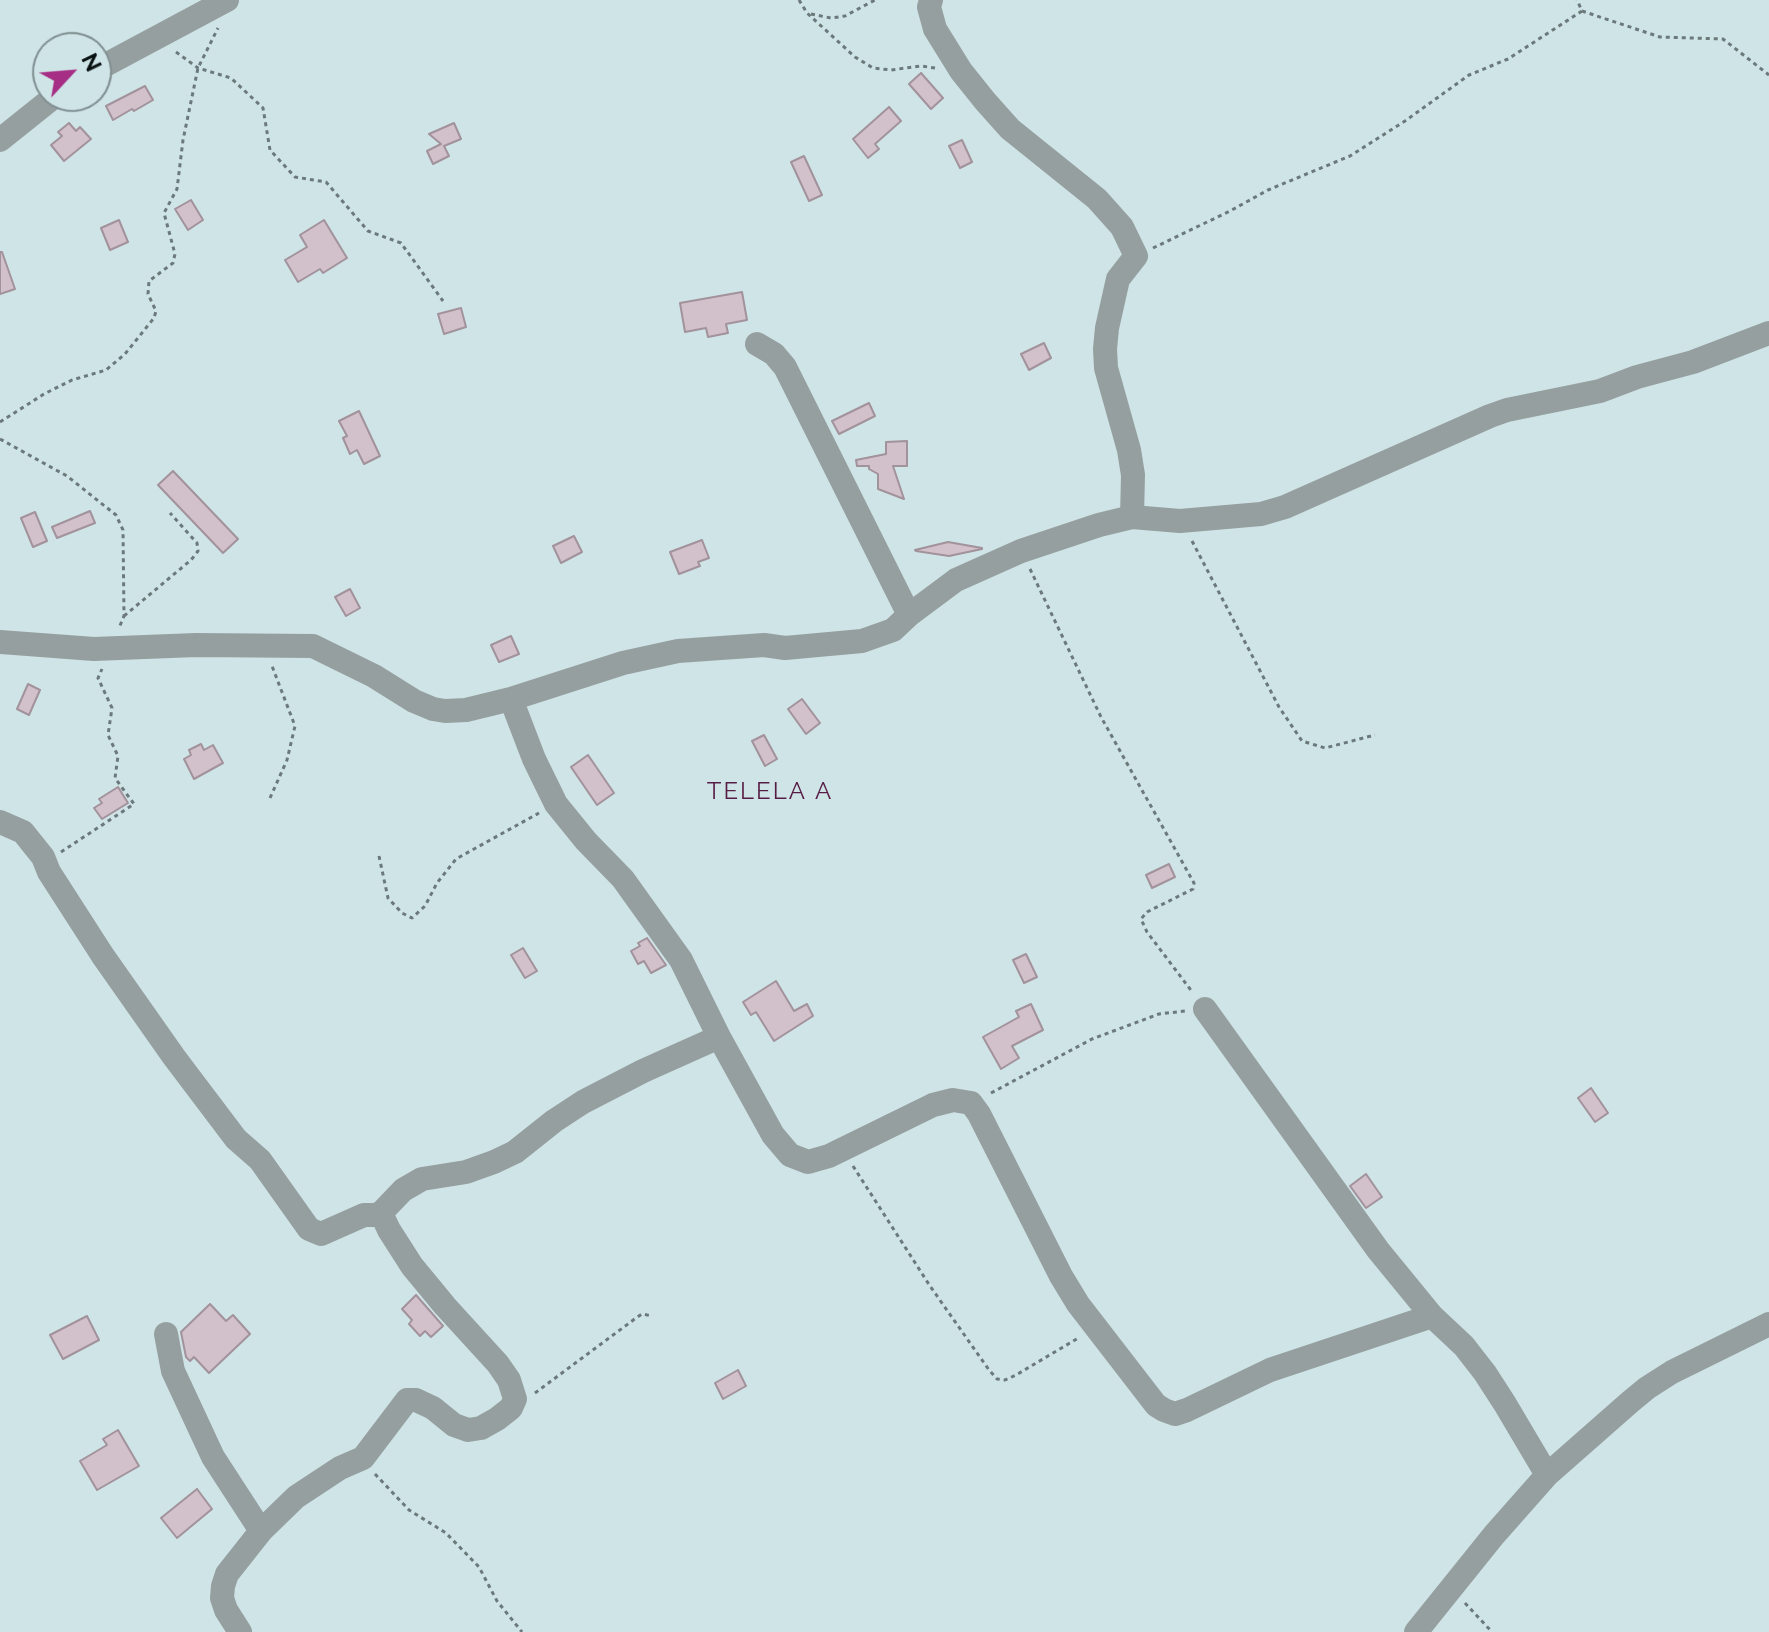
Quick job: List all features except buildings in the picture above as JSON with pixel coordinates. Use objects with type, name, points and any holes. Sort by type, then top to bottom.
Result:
[{"type":"street","points":[[112,61],[227,0]]},
{"type":"street","points":[[931,0],[929,7],[935,29],[961,71],[1010,129],[1097,199],[1122,227],[1136,256],[1118,279],[1105,349],[1106,368],[1129,450],[1133,475],[1132,517]]},
{"type":"street","points":[[0,140],[35,112]]},
{"type":"street","points":[[0,642],[94,649],[196,645],[313,646],[433,709],[445,711],[466,710],[511,699],[623,663],[678,651],[844,644],[874,638],[893,630],[956,580],[1021,551],[1132,517],[1180,521],[1261,514],[1285,507],[1490,416],[1600,391],[1693,362],[1769,333]]},
{"type":"street","points":[[757,344],[774,354],[785,367],[909,615]]},
{"type":"street","points":[[511,699],[534,759],[556,804],[623,879],[681,960],[773,1135],[790,1155],[808,1162],[829,1156],[933,1105],[953,1100],[971,1103],[1078,1304],[1156,1405],[1175,1414],[1270,1370],[1432,1316]]},
{"type":"street","points":[[0,822],[23,832],[43,857],[49,872],[103,956],[174,1057],[236,1139],[260,1160],[309,1229],[321,1234],[364,1215],[381,1213],[403,1190],[422,1179],[466,1172],[515,1152],[583,1102],[719,1037]]},
{"type":"street","points":[[1205,1009],[1350,1213],[1432,1316],[1464,1346],[1485,1373],[1547,1475]]},
{"type":"street","points":[[240,1632],[222,1598],[227,1574],[261,1531],[296,1497],[340,1468],[363,1458],[400,1408],[411,1399],[433,1408],[454,1425],[468,1430],[488,1424],[511,1408],[515,1399],[509,1380],[498,1364],[412,1266],[381,1213]]},
{"type":"street","points":[[1416,1632],[1547,1475],[1647,1388],[1690,1362],[1769,1324]]},
{"type":"street","points":[[166,1334],[173,1371],[213,1457],[261,1531]]},
{"type":"path","points":[[799,0],[807,13],[855,57],[873,68],[891,70],[921,66],[961,71]]},
{"type":"path","points":[[807,13],[831,18],[845,16],[875,0]]},
{"type":"path","points":[[1577,0],[1582,11],[1660,37],[1723,39],[1769,75]]},
{"type":"path","points":[[1136,256],[1268,190],[1350,156],[1469,75],[1508,59],[1582,11]]},
{"type":"path","points":[[0,422],[72,380],[106,370],[125,354],[154,318],[156,311],[148,294],[149,281],[173,263],[175,254],[164,213],[177,189],[183,140],[198,68],[218,27]]},
{"type":"path","points":[[157,37],[198,68],[231,78],[263,108],[270,150],[295,177],[326,182],[368,231],[401,243],[443,301]]},
{"type":"path","points":[[124,616],[198,551],[197,543],[170,513]]},
{"type":"path","points":[[1180,521],[1279,707],[1302,741],[1325,748],[1375,735]]},
{"type":"path","points":[[1021,551],[1101,717],[1194,883],[1193,889],[1147,912],[1141,919],[1147,932],[1205,1009]]},
{"type":"path","points":[[264,646],[295,726],[287,760],[270,798]]},
{"type":"path","points":[[379,856],[388,898],[402,913],[412,918],[425,906],[437,883],[456,859],[556,804]]},
{"type":"path","points":[[971,1103],[1092,1039],[1159,1014],[1205,1009]]},
{"type":"path","points":[[842,1149],[930,1286],[997,1379],[1005,1380],[1016,1375],[1096,1329]]},
{"type":"path","points":[[511,1408],[642,1314],[652,1316]]},
{"type":"path","points":[[363,1458],[409,1510],[446,1533],[479,1567],[497,1601],[522,1632]]},
{"type":"path","points":[[1451,1588],[1492,1632]]},
{"type":"district","name":"TELELA A","points":[[770,792]]}]
